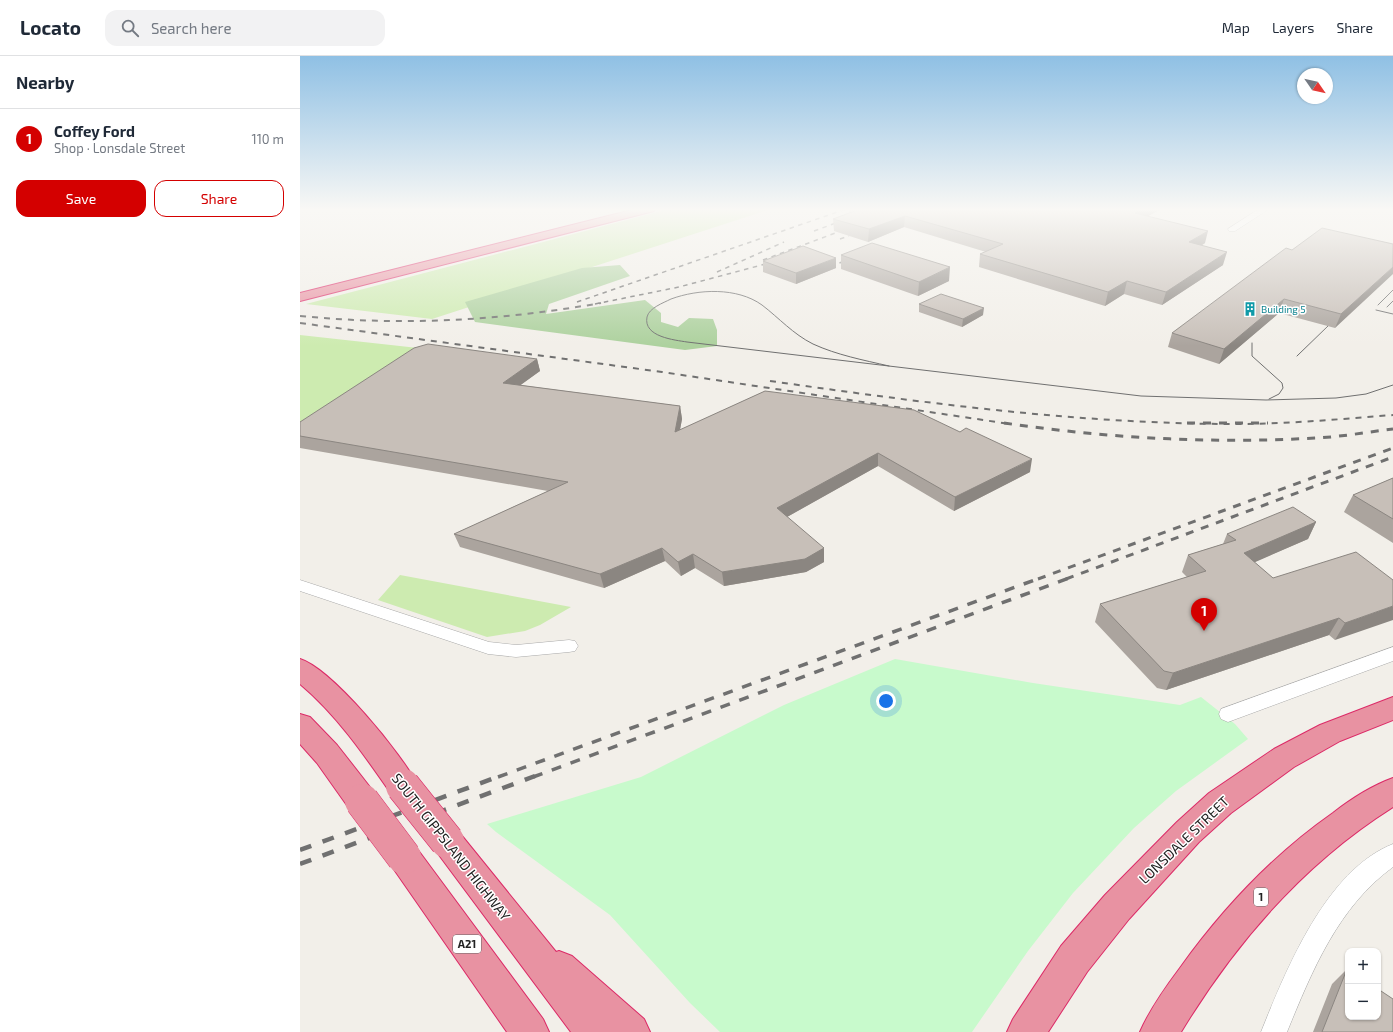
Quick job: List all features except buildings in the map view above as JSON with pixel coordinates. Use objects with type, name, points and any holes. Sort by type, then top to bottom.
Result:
[{"type":"highway","points":[[300,297],[469,255]]},
{"type":"highway","name":"SOUTH GIPPSLAND HIGHWAY","points":[[300,669],[343,708],[376,747],[403,786],[596,1032]]},
{"type":"highway","name":"LONSDALE STREET","points":[[1026,1032],[1074,959],[1117,907],[1188,832],[1220,803],[1284,758],[1330,733],[1393,708]]},
{"type":"highway","name":"A21","points":[[300,725],[327,754],[404,857],[530,1032]]},
{"type":"highway","name":"1","points":[[1159,1032],[1194,976],[1224,939],[1281,876],[1300,857],[1343,823],[1393,791]]},
{"type":"highway","points":[[520,936],[631,1032]]},
{"type":"street","points":[[300,585],[488,648],[516,651],[568,646]]},
{"type":"street","points":[[1228,714],[1393,654]]},
{"type":"street","points":[[1274,1032],[1304,962],[1328,919],[1366,872],[1393,854]]},
{"type":"green space","points":[[495,255],[631,255],[432,319],[306,304]]},
{"type":"green space","points":[[620,265],[630,276],[549,304],[546,314],[645,300],[661,313],[661,322],[678,327],[689,318],[713,319],[717,330],[717,346],[685,350],[475,322],[465,302],[582,268]]},
{"type":"green space","points":[[300,335],[418,348],[300,426]]},
{"type":"green space","points":[[400,575],[571,607],[540,625],[525,631],[487,637],[378,600]]},
{"type":"green space","points":[[895,659],[1033,683],[1180,705],[1201,697],[1235,724],[1248,739],[1176,791],[1134,828],[1073,893],[1028,951],[972,1032],[720,1032],[690,1003],[610,915],[487,824],[641,777],[784,705]]},
{"type":"tram line","points":[[1378,305],[1393,290]]},
{"type":"tram line","points":[[889,366],[841,354],[813,344],[793,331],[762,305],[741,295],[717,292],[693,293],[671,299],[657,306],[650,311],[647,317],[647,324],[655,333],[668,338],[687,342],[1141,396],[1266,400],[1336,398],[1366,394],[1393,385]]},
{"type":"tram line","points":[[1387,307],[1393,301]]},
{"type":"tram line","points":[[1376,310],[1393,314]]},
{"type":"tram line","points":[[1297,356],[1328,326]]},
{"type":"tram line","points":[[1252,343],[1252,356],[1282,383],[1283,388],[1279,394],[1269,399]]},
{"type":"railway","points":[[577,302],[714,255]]},
{"type":"railway","points":[[717,272],[756,255]]},
{"type":"railway","points":[[763,260],[778,255]]},
{"type":"railway","points":[[596,304],[679,287],[773,262]]},
{"type":"railway","points":[[831,266],[842,262]]},
{"type":"railway","points":[[596,304],[601,303]]},
{"type":"railway","points":[[300,316],[376,321],[451,320],[525,314],[596,304]]},
{"type":"railway","points":[[300,323],[662,372],[1010,424]]},
{"type":"railway","points":[[770,381],[1003,411],[1119,420],[1178,423],[1256,424],[1393,415]]},
{"type":"railway","points":[[1004,423],[1081,433],[1198,440],[1276,440],[1315,438],[1344,436],[1393,429]]},
{"type":"railway","points":[[1187,423],[1268,423]]},
{"type":"railway","points":[[1038,579],[1393,448]]},
{"type":"railway","points":[[1066,579],[1393,457]]},
{"type":"railway","points":[[498,777],[1040,578]]},
{"type":"railway","points":[[533,777],[1069,578]]},
{"type":"railway","points":[[300,850],[500,776]]},
{"type":"railway","points":[[300,864],[535,776]]},
{"type":"place","name":"Building 5","points":[[1250,309]]},
{"type":"place","name":"Coffey Ford","points":[[1204,631]]}]
